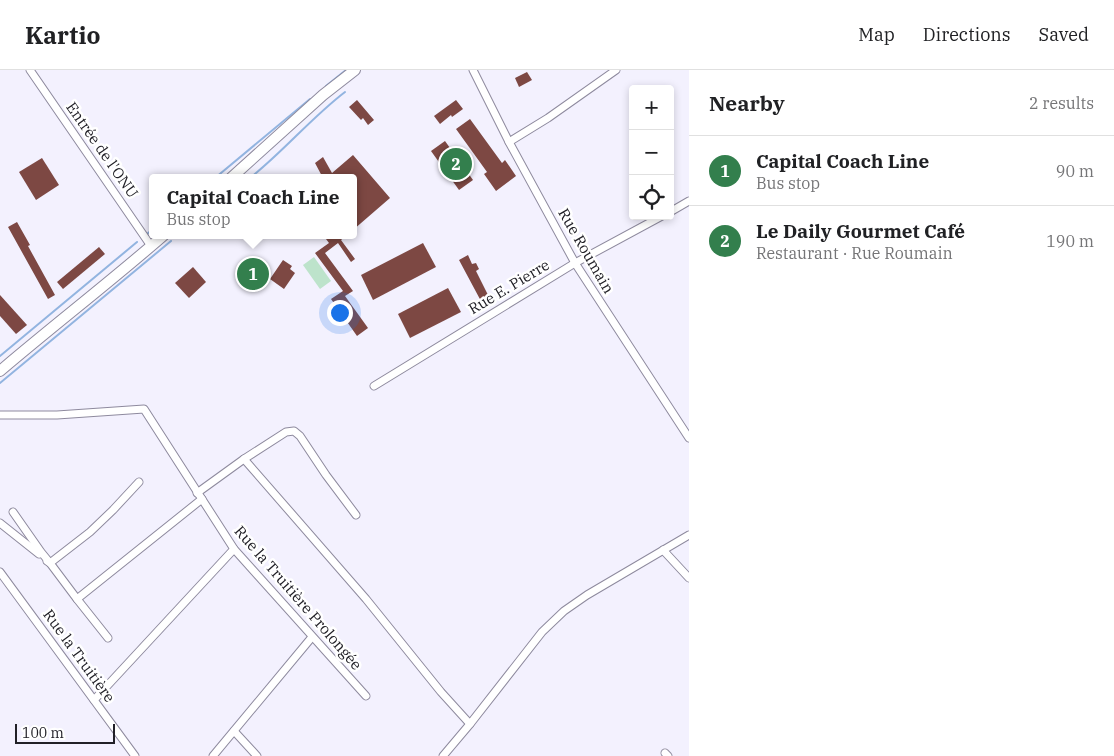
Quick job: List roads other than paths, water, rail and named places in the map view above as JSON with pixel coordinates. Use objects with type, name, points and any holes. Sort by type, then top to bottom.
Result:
[{"type":"main road","points":[[235,174],[355,70]]},
{"type":"main road","points":[[0,371],[159,239]]},
{"type":"street","name":"Entrée de l'ONU","points":[[30,70],[151,246]]},
{"type":"street","name":"Rue Roumain","points":[[473,70],[509,142],[575,263],[689,438]]},
{"type":"street","points":[[509,142],[548,118],[616,70]]},
{"type":"street","points":[[674,210],[689,202]]},
{"type":"street","name":"Rue E. Pierre","points":[[374,386],[575,263],[655,220]]},
{"type":"street","name":"Rue la Truitière Prolongée","points":[[0,415],[144,409],[234,549],[366,696]]},
{"type":"street","points":[[77,599],[244,459],[286,432],[297,432],[356,515]]},
{"type":"street","points":[[244,459],[366,599],[441,692],[470,724]]},
{"type":"street","points":[[50,563],[90,532],[139,482]]},
{"type":"street","points":[[13,512],[41,552],[108,638]]},
{"type":"street","points":[[0,523],[50,563]]},
{"type":"street","points":[[443,756],[542,632],[564,611],[689,535]]},
{"type":"street","points":[[94,700],[234,549]]},
{"type":"street","points":[[663,550],[689,578]]},
{"type":"street","name":"Rue la Truitière","points":[[0,572],[135,756]]},
{"type":"street","points":[[213,756],[312,637]]},
{"type":"street","points":[[234,731],[257,756]]},
{"type":"waterway","points":[[326,86],[346,70]]},
{"type":"waterway","points":[[255,174],[345,92]]},
{"type":"waterway","points":[[220,174],[310,99]]},
{"type":"waterway","points":[[0,383],[171,241]]},
{"type":"waterway","points":[[0,356],[137,242]]},
{"type":"place","name":"Le Daily Gourmet Café","points":[[456,164]]},
{"type":"place","name":"Capital Coach Line","points":[[253,274]]}]
